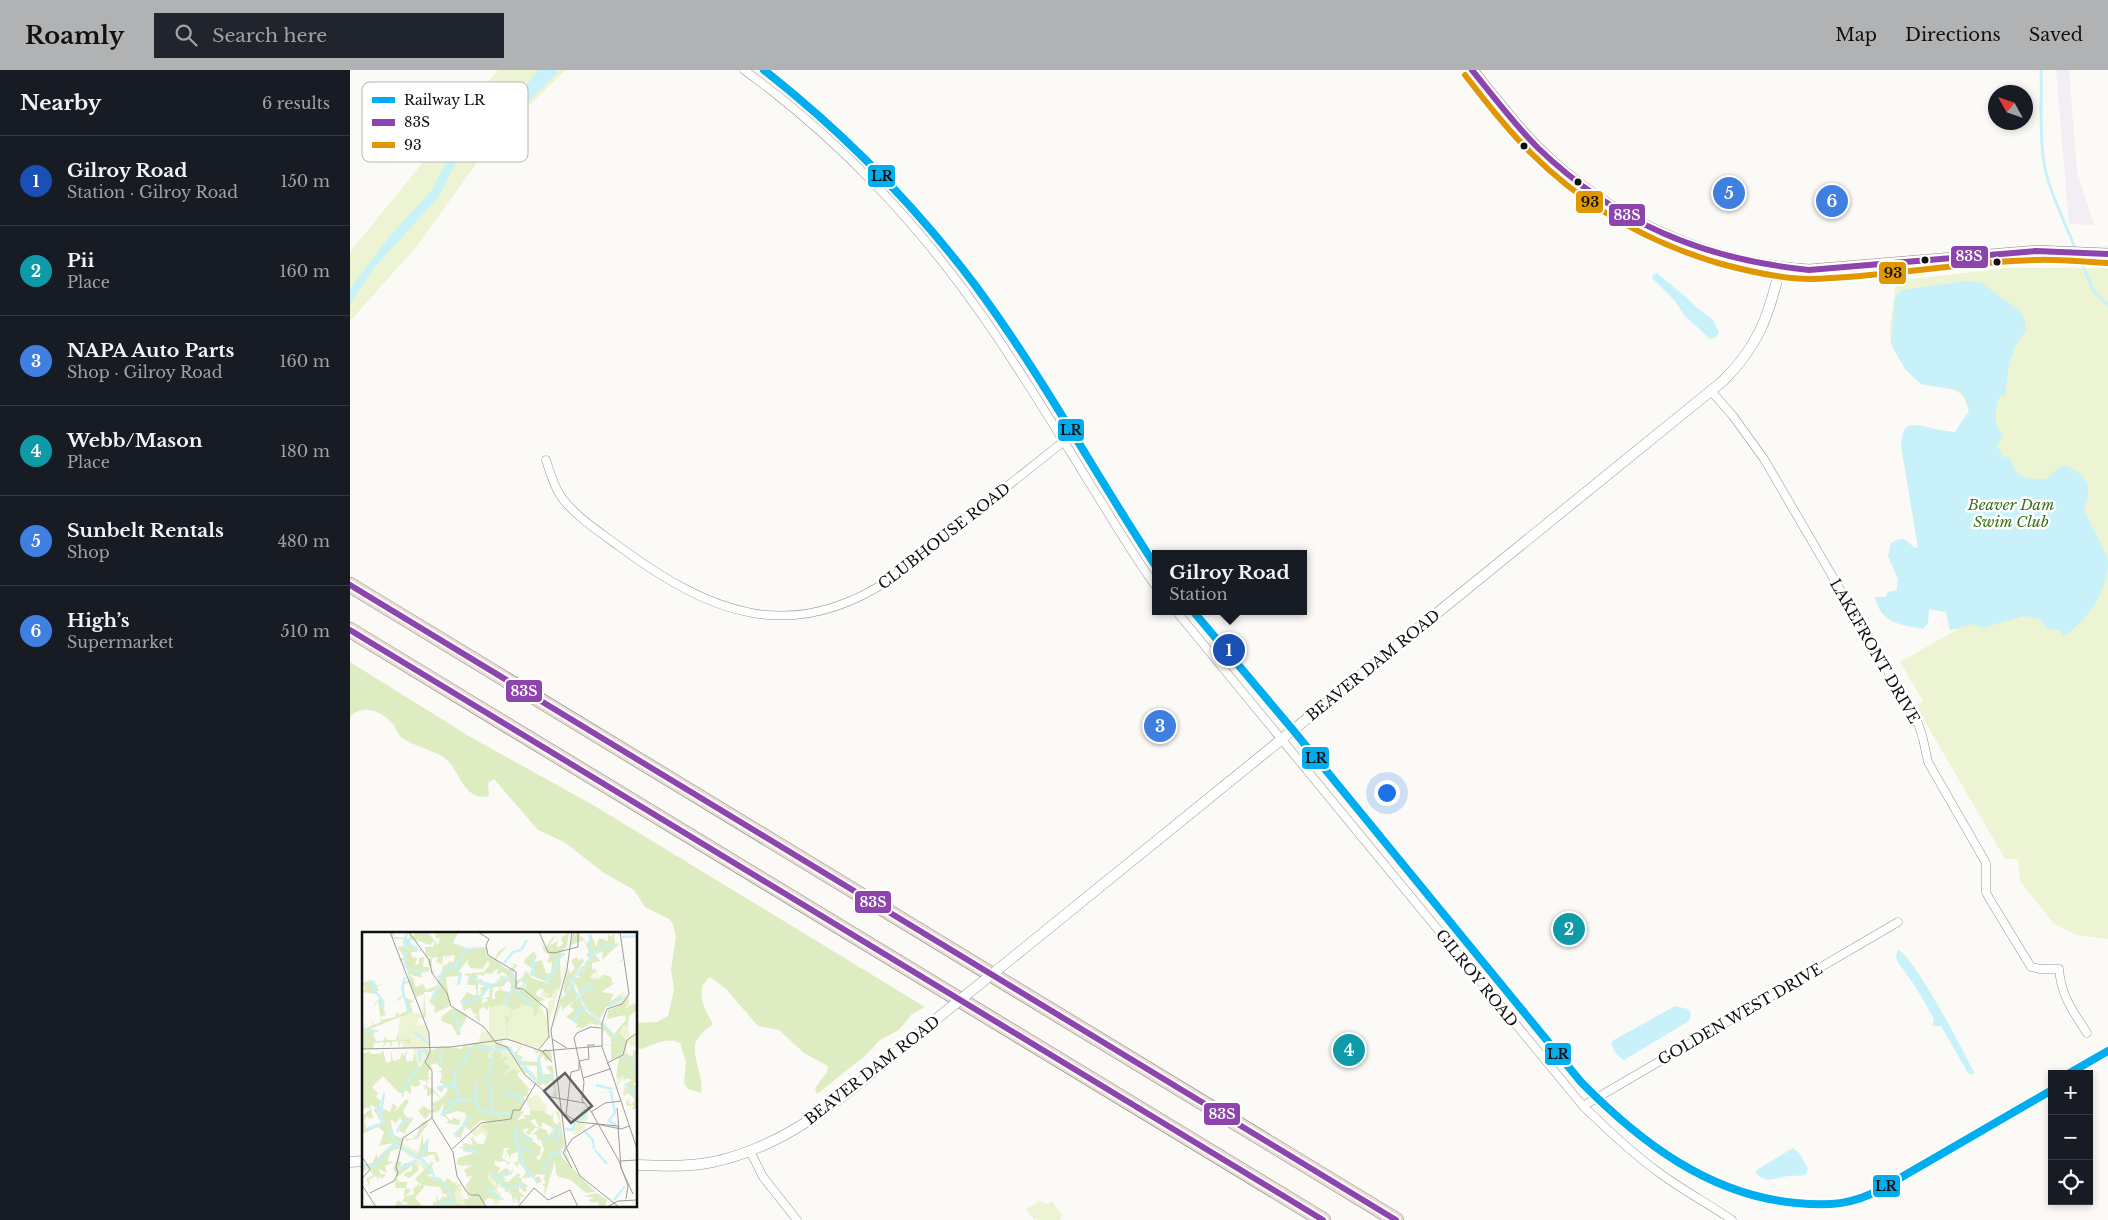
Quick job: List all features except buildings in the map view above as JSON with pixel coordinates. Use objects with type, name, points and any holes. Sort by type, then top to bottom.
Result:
[{"type":"highway","points":[[350,585],[1396,1220]]},
{"type":"highway","points":[[350,630],[1323,1220]]},
{"type":"main road","points":[[1472,70],[1539,149],[1574,180],[1607,203],[1650,228],[1703,250],[1739,261],[1780,269],[1839,269],[2004,253],[2056,251],[2107,254]]},
{"type":"street","points":[[744,70],[796,111],[862,172],[918,232],[953,275],[984,319],[1152,580]]},
{"type":"street","name":"BEAVER DAM ROAD","points":[[638,1165],[689,1165],[711,1162],[750,1151],[807,1123],[1711,392],[1735,369],[1754,344],[1767,316],[1780,269]]},
{"type":"street","name":"LAKEFRONT DRIVE","points":[[1711,392],[1733,416],[1764,459],[1918,723],[1928,762],[1986,864],[1986,892],[1989,898],[2031,967],[2059,969],[2063,992],[2087,1034]]},
{"type":"street","name":"CLUBHOUSE ROAD","points":[[546,460],[553,483],[561,497],[570,507],[627,552],[677,584],[709,602],[740,611],[760,615],[800,615],[835,608],[882,586],[1063,442]]},
{"type":"street","name":"GILROY ROAD","points":[[1179,615],[1583,1106],[1621,1142],[1654,1169],[1732,1220]]},
{"type":"street","name":"GOLDEN WEST DRIVE","points":[[1583,1106],[1898,922]]},
{"type":"street","points":[[750,1151],[763,1177],[797,1220]]},
{"type":"shaded area","points":[[2056,70],[2069,70],[2077,172],[2094,225],[2069,224]]},
{"type":"green space","points":[[498,70],[566,70],[528,106],[528,82],[488,82]]},
{"type":"green space","points":[[423,162],[477,162],[417,246],[350,321],[350,252]]},
{"type":"green space","name":"Beaver Dam Swim Club","points":[[2007,268],[2108,268],[2108,939],[2076,935],[2053,923],[2020,881],[2018,859],[2005,859],[1916,706],[1923,701],[1900,662],[1958,629],[1950,630],[1946,612],[1929,609],[1928,623],[1923,629],[1899,624],[1882,613],[1875,597],[1886,597],[1888,592],[1897,590],[1898,579],[1888,556],[1891,543],[1904,539],[1915,548],[1918,547],[1901,445],[1905,429],[1910,425],[1914,425],[1955,432],[1969,411],[1962,396],[1952,389],[1924,385],[1915,379],[1904,367],[1893,348],[1890,336],[1896,281]]},
{"type":"green space","points":[[350,662],[472,738],[593,805],[925,1007],[912,1014],[899,1030],[880,1040],[866,1055],[817,1094],[815,1088],[827,1072],[828,1066],[804,1053],[779,1030],[758,1026],[726,989],[710,977],[705,982],[701,994],[704,1006],[713,1024],[703,1032],[695,1044],[702,1087],[701,1093],[688,1089],[684,1083],[686,1062],[680,1043],[671,1040],[638,1048],[638,1023],[657,1022],[668,1016],[674,990],[671,970],[676,937],[673,924],[669,919],[645,907],[634,890],[604,873],[564,842],[538,830],[494,779],[488,783],[489,796],[481,797],[474,794],[463,784],[446,759],[401,737],[389,719],[383,715],[372,710],[361,710],[350,717]]},
{"type":"green space","points":[[1040,1201],[1048,1204],[1052,1201],[1062,1216],[1060,1220],[1038,1220],[1036,1218],[1034,1220],[1026,1209]]},
{"type":"water","points":[[538,70],[557,70],[557,73],[528,101],[528,83]]},
{"type":"water","points":[[446,162],[456,162],[439,196],[373,269],[350,304],[350,289],[390,236],[432,190]]},
{"type":"water","points":[[1657,273],[1713,320],[1719,332],[1715,338],[1710,339],[1685,316],[1674,300],[1652,278],[1653,274]]},
{"type":"water","points":[[1966,281],[1982,283],[2020,311],[2025,320],[2026,330],[2015,346],[2009,365],[2005,396],[2000,396],[1996,407],[1996,422],[2003,437],[1997,445],[2002,456],[2010,458],[2019,474],[2032,479],[2046,479],[2058,468],[2067,466],[2084,478],[2088,488],[2087,501],[2084,508],[2108,561],[2107,572],[2095,604],[2081,622],[2064,636],[2059,630],[2047,628],[2040,619],[2025,616],[1982,628],[1974,624],[1950,630],[1946,612],[1929,609],[1928,623],[1923,629],[1907,626],[1887,618],[1878,606],[1875,597],[1886,597],[1888,592],[1897,590],[1898,579],[1888,556],[1891,543],[1904,539],[1915,548],[1918,547],[1901,445],[1905,429],[1910,425],[1914,425],[1955,432],[1969,411],[1964,396],[1958,390],[1921,384],[1905,369],[1891,344],[1895,297],[1902,290]]},
{"type":"water","points":[[1898,950],[1915,968],[1925,984],[1971,1066],[1974,1072],[1973,1075],[1968,1073],[1941,1026],[1932,1026],[1934,1019],[1915,986],[1897,961]]},
{"type":"water","points":[[1675,1006],[1688,1009],[1691,1014],[1689,1021],[1624,1060],[1613,1049],[1612,1041]]},
{"type":"water","points":[[1793,1148],[1799,1153],[1808,1168],[1806,1174],[1769,1180],[1755,1173],[1758,1169]]},
{"type":"waterway","points":[[2041,70],[2042,151],[2046,174],[2053,196],[2076,250]]},
{"type":"waterway","points":[[2078,255],[2094,292],[2108,305]]},
{"type":"rail line","name":"LR","points":[[764,70],[850,144],[903,198],[952,255],[999,319],[1045,388],[1152,560]]},
{"type":"rail line","name":"LR","points":[[1196,615],[1581,1082],[1627,1125],[1652,1145],[1678,1162],[1705,1177],[1734,1189],[1764,1198],[1808,1204],[1840,1203],[1860,1198],[1881,1189],[2048,1092]]},
{"type":"rail line","name":"LR","points":[[2075,1070],[2108,1051]]},
{"type":"transit line","name":"83S","points":[[1472,70],[1512,120],[1538,148],[1598,197],[1630,217],[1663,233],[1732,257],[1770,265],[1809,270],[2036,251],[2108,254]]},
{"type":"transit line","name":"93","points":[[1465,75],[1522,144],[1572,189],[1617,220],[1641,233],[1718,263],[1752,272],[1799,279],[1838,278],[2008,261],[2054,260],[2108,263]]},
{"type":"transit line","name":"83S","points":[[350,585],[1396,1220]]},
{"type":"transit line","name":"83S","points":[[350,630],[1323,1220]]},
{"type":"place","name":"Sunbelt Rentals","points":[[1729,193]]},
{"type":"place","name":"High’s","points":[[1832,201]]},
{"type":"place","name":"Gilroy Road","points":[[1229,650]]},
{"type":"place","name":"NAPA Auto Parts","points":[[1160,726]]},
{"type":"place","name":"Pii","points":[[1569,929]]},
{"type":"place","name":"Webb/Mason","points":[[1349,1050]]}]
